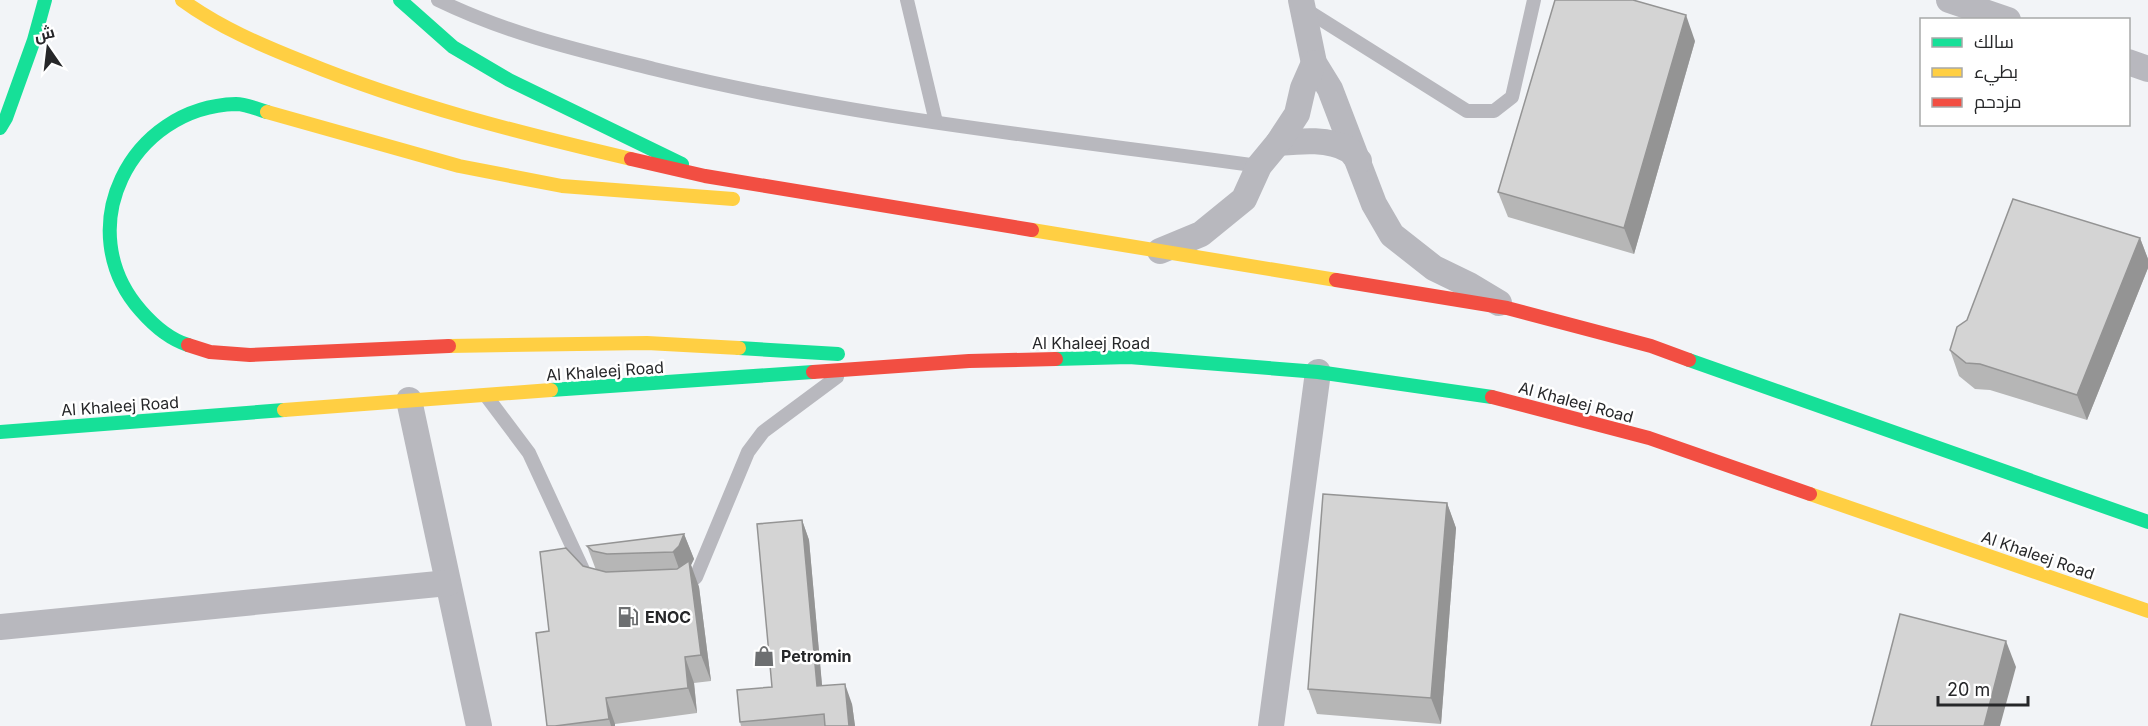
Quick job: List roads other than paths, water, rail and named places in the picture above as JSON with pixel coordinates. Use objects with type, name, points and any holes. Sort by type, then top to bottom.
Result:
[{"type":"main road","points":[[0,128],[6,118],[34,40],[45,0]]},
{"type":"main road","points":[[182,0],[204,16],[257,43],[326,71],[413,102],[551,140],[705,176],[1507,308],[1651,346],[2148,522]]},
{"type":"main road","points":[[400,0],[453,47],[509,80],[705,176]]},
{"type":"main road","points":[[741,199],[550,184],[459,166],[238,105],[202,109],[170,124],[143,144],[125,171],[112,202],[109,234],[116,269],[131,300],[154,326],[176,341],[210,352],[250,355],[432,346],[647,343],[969,361]]},
{"type":"main road","points":[[777,202],[932,213]]},
{"type":"main road","name":"Al Khaleej Road","points":[[0,432],[409,400],[969,361],[1129,357],[1318,372],[1495,397],[1649,438],[2148,611]]},
{"type":"street","points":[[1949,0],[2001,12]]},
{"type":"street","points":[[1301,4],[1314,63],[1330,89],[1374,204],[1392,235],[1434,268],[1469,285],[1507,308]]},
{"type":"street","points":[[1160,251],[1201,234],[1244,200],[1259,166],[1297,114],[1303,88],[1314,63]]},
{"type":"street","points":[[2130,63],[2148,69]]},
{"type":"street","points":[[1278,143],[1305,140],[1327,144],[1350,151],[1359,161]]},
{"type":"street","points":[[1271,726],[1318,372]]},
{"type":"street","points":[[409,400],[479,726]]},
{"type":"street","points":[[0,627],[448,583]]},
{"type":"lane","points":[[438,0],[475,18],[531,38],[693,78],[867,113],[1259,166]]},
{"type":"lane","points":[[907,0],[936,122]]},
{"type":"lane","points":[[1301,4],[1467,111],[1494,111],[1512,97],[1534,0]]},
{"type":"lane","points":[[663,587],[687,586],[696,577],[748,452],[763,432],[844,371]]},
{"type":"lane","points":[[486,395],[528,453],[584,572],[598,585]]},
{"type":"place","name":"ENOC","points":[[628,617]]},
{"type":"place","name":"Petromin","points":[[764,656]]}]
